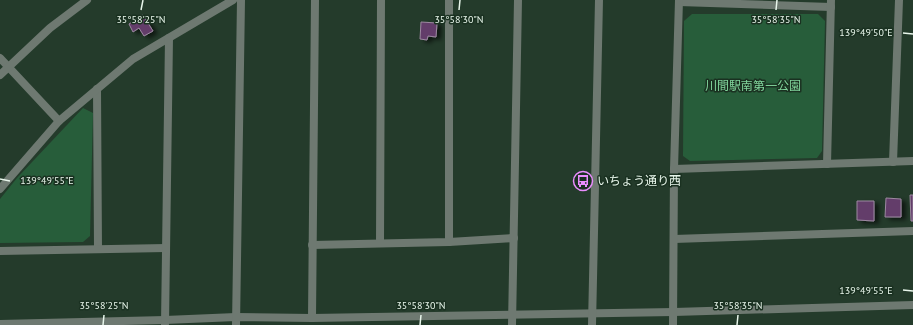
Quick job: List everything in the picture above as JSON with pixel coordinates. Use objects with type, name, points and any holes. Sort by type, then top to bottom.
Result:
[{"type":"street","points":[[0,75],[50,28],[87,0]]},
{"type":"street","points":[[0,189],[60,121],[133,59],[233,0]]},
{"type":"street","points":[[236,321],[241,0]]},
{"type":"street","points":[[312,318],[315,0]]},
{"type":"street","points":[[380,243],[382,0]]},
{"type":"street","points":[[449,0],[449,242]]},
{"type":"street","points":[[512,325],[518,0]]},
{"type":"street","points":[[592,325],[599,0]]},
{"type":"street","points":[[893,162],[898,0]]},
{"type":"street","points":[[673,325],[674,170],[679,1],[831,3],[827,164]]},
{"type":"street","points":[[165,323],[169,38]]},
{"type":"street","points":[[0,58],[60,121]]},
{"type":"street","points":[[97,89],[98,249]]},
{"type":"street","points":[[674,170],[913,161]]},
{"type":"street","points":[[674,239],[913,231]]},
{"type":"street","points":[[312,245],[449,242],[514,238]]},
{"type":"street","points":[[0,250],[166,248]]},
{"type":"street","points":[[0,324],[165,323],[312,318],[592,312],[674,312],[913,305]]},
{"type":"green space","name":"川間駅南第一公園","points":[[692,14],[818,14],[825,21],[822,151],[817,158],[690,161],[683,156],[684,21]]},
{"type":"green space","points":[[83,108],[93,113],[90,236],[83,242],[0,243],[0,199],[17,178]]},
{"type":"building","points":[[143,15],[153,31],[144,36],[139,28],[133,32],[129,24]]},
{"type":"building","points":[[421,22],[437,23],[436,37],[428,36],[427,40],[420,39]]},
{"type":"building","points":[[910,195],[913,195],[913,221],[911,221]]},
{"type":"building","points":[[886,198],[901,199],[901,217],[885,217]]},
{"type":"building","points":[[857,201],[874,201],[874,221],[857,220]]},
{"type":"place","name":"いちょう通り西","points":[[583,181]]}]
